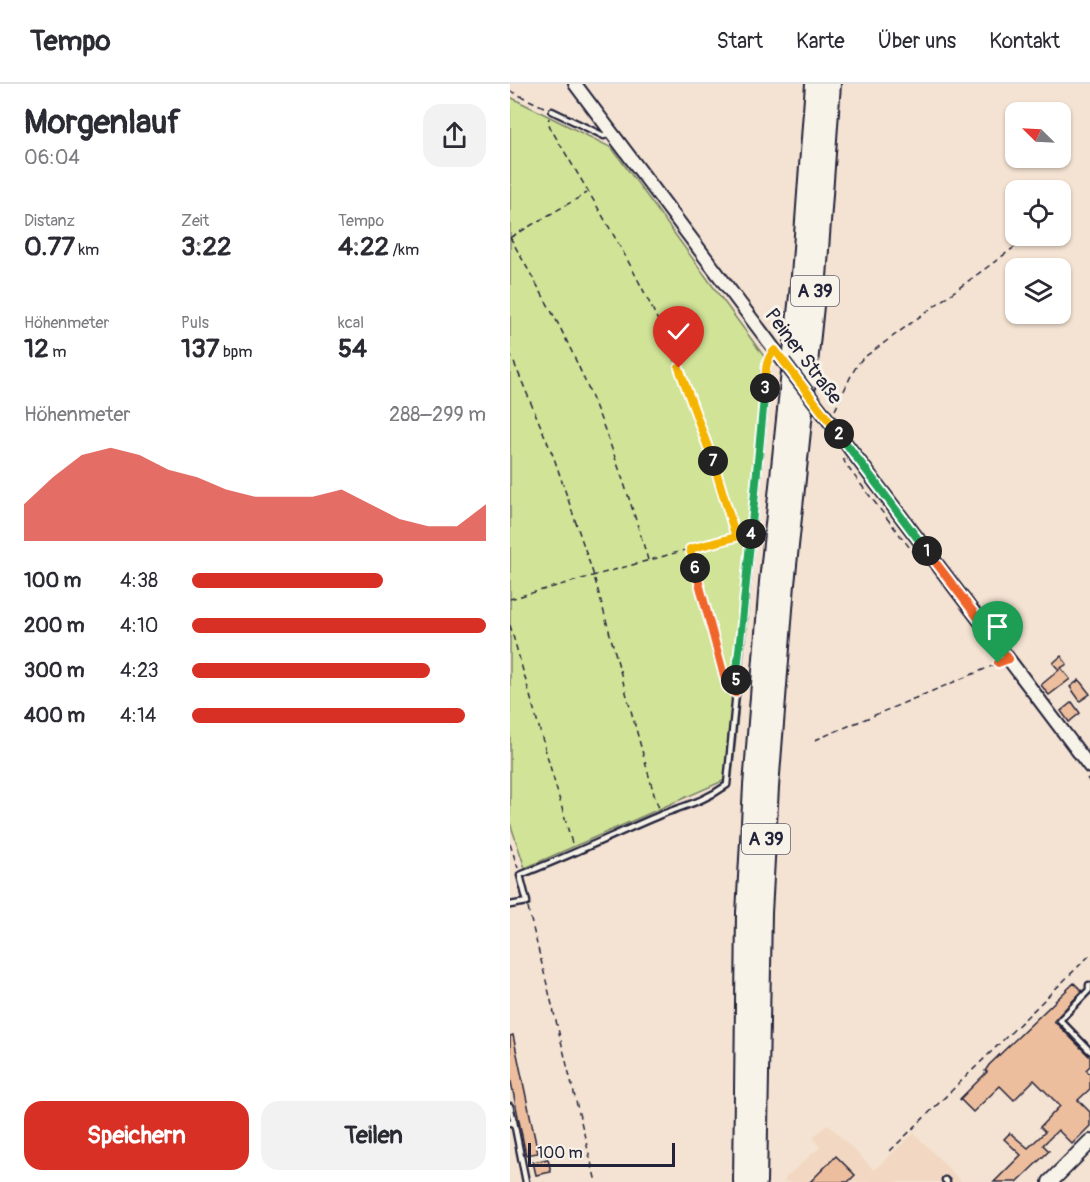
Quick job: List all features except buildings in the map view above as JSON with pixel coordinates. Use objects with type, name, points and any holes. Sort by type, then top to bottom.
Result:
[{"type":"highway","name":"A 39","points":[[743,1182],[746,913],[753,786],[769,582],[801,276],[815,84]]},
{"type":"highway","name":"A 39","points":[[757,1182],[762,913],[769,776],[785,584],[817,277],[831,84]]},
{"type":"main road","points":[[1050,1182],[1090,1142]]},
{"type":"street","name":"Peiner Straße","points":[[575,84],[1090,767]]},
{"type":"lane","points":[[552,111],[603,136],[610,131]]},
{"type":"lane","points":[[510,905],[526,902],[520,875],[575,854],[662,814],[696,803],[727,784],[766,363],[775,350]]},
{"type":"lane","points":[[1089,985],[1089,990],[1060,1020],[1090,1051]]},
{"type":"lane","points":[[510,1106],[526,1182]]},
{"type":"path","points":[[510,91],[552,111],[548,122],[551,129],[637,278],[679,368],[715,466],[736,537],[510,599]]},
{"type":"path","points":[[589,192],[510,237],[570,348],[595,404],[626,486],[648,561]]},
{"type":"path","points":[[826,417],[852,377],[855,366],[862,359],[1016,246]]},
{"type":"path","points":[[510,353],[554,458],[594,576],[655,798],[662,814]]},
{"type":"path","points":[[690,549],[727,687],[735,693]]},
{"type":"path","points":[[510,625],[575,854]]},
{"type":"path","points":[[815,740],[1009,659]]},
{"type":"path","points":[[510,844],[520,875]]},
{"type":"path","points":[[526,902],[596,1182]]},
{"type":"path","points":[[890,1151],[1090,955]]},
{"type":"shaded area","points":[[828,1124],[874,1170],[914,1133],[962,1182],[784,1182],[786,1177],[820,1147],[813,1137]]},
{"type":"green space","points":[[510,97],[612,148],[771,366],[732,777],[525,868],[510,823]]},
{"type":"route","points":[[679,368],[715,466],[736,537],[690,549],[727,687],[731,691],[735,693],[766,363],[775,350],[1009,659],[998,663]]}]
